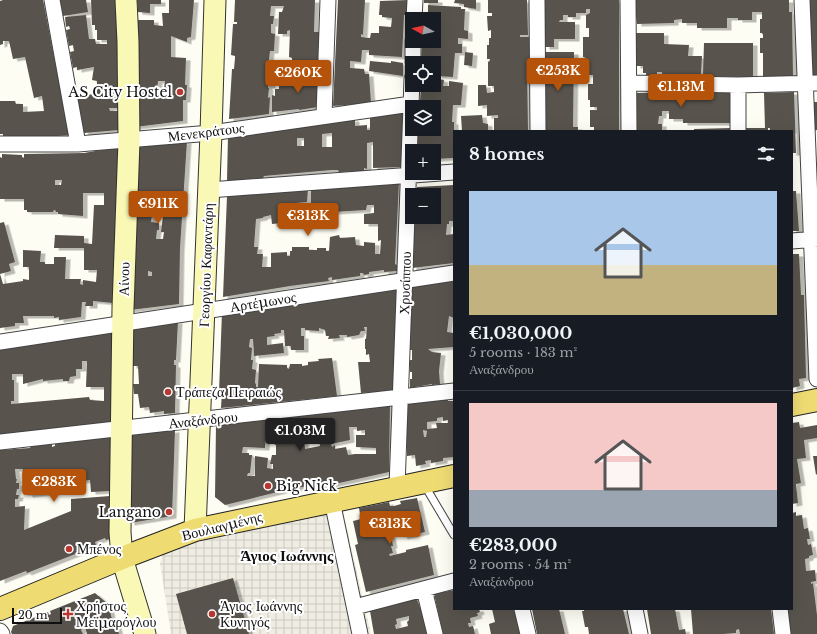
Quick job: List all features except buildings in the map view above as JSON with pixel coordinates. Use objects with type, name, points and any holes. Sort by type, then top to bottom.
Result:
[{"type":"main road","points":[[793,405],[817,400]]},
{"type":"main road","name":"Βουλιαγμένης","points":[[0,609],[122,558],[195,530],[453,476]]},
{"type":"street","points":[[52,0],[78,144]]},
{"type":"street","name":"Αίνου","points":[[126,0],[129,141],[123,323],[120,532],[122,558],[145,634]]},
{"type":"street","name":"Γεωργίου Καφαντάρη","points":[[195,530],[215,0]]},
{"type":"street","points":[[324,116],[328,0]]},
{"type":"street","points":[[414,12],[415,0]]},
{"type":"street","points":[[537,0],[538,130]]},
{"type":"street","points":[[628,0],[629,130]]},
{"type":"street","points":[[802,0],[811,83],[817,380]]},
{"type":"street","points":[[629,83],[738,85],[811,83]]},
{"type":"street","points":[[738,85],[738,130]]},
{"type":"street","name":"Μενεκράτους","points":[[0,144],[78,144],[129,141],[211,133],[405,105]]},
{"type":"street","points":[[441,173],[453,172]]},
{"type":"street","points":[[209,190],[405,175]]},
{"type":"street","name":"Χρυσίππου","points":[[397,487],[408,180]]},
{"type":"street","points":[[793,241],[814,239]]},
{"type":"street","name":"Αρτέμωνος","points":[[0,342],[453,273]]},
{"type":"street","name":"Αναξάνδρου","points":[[0,442],[453,390]]},
{"type":"street","points":[[332,501],[360,634]]},
{"type":"street","points":[[355,606],[453,581]]},
{"type":"street","points":[[424,589],[435,634]]},
{"type":"street","points":[[522,610],[528,634]]},
{"type":"street","points":[[635,610],[640,634]]},
{"type":"street","points":[[780,610],[783,634]]},
{"type":"lane","points":[[422,482],[453,533]]},
{"type":"shaded area","points":[[342,507],[371,634],[171,634],[160,563],[162,556],[167,550],[175,546]]},
{"type":"place","name":"AS City Hostel","points":[[180,92]]},
{"type":"place","name":"Τράπεζα Πειραιώς","points":[[168,392]]},
{"type":"place","name":"Big Nick","points":[[268,486]]},
{"type":"place","name":"Langano","points":[[169,512]]},
{"type":"place","name":"Μπένος","points":[[69,549]]},
{"type":"place","name":"Χρήστος Μεϊμαρόγλου","points":[[68,614]]},
{"type":"place","name":"Άγιος Ιωάννης Κυνηγός","points":[[212,614]]},
{"type":"district","name":"Άγιος Ιωάννης","points":[[287,555]]}]
